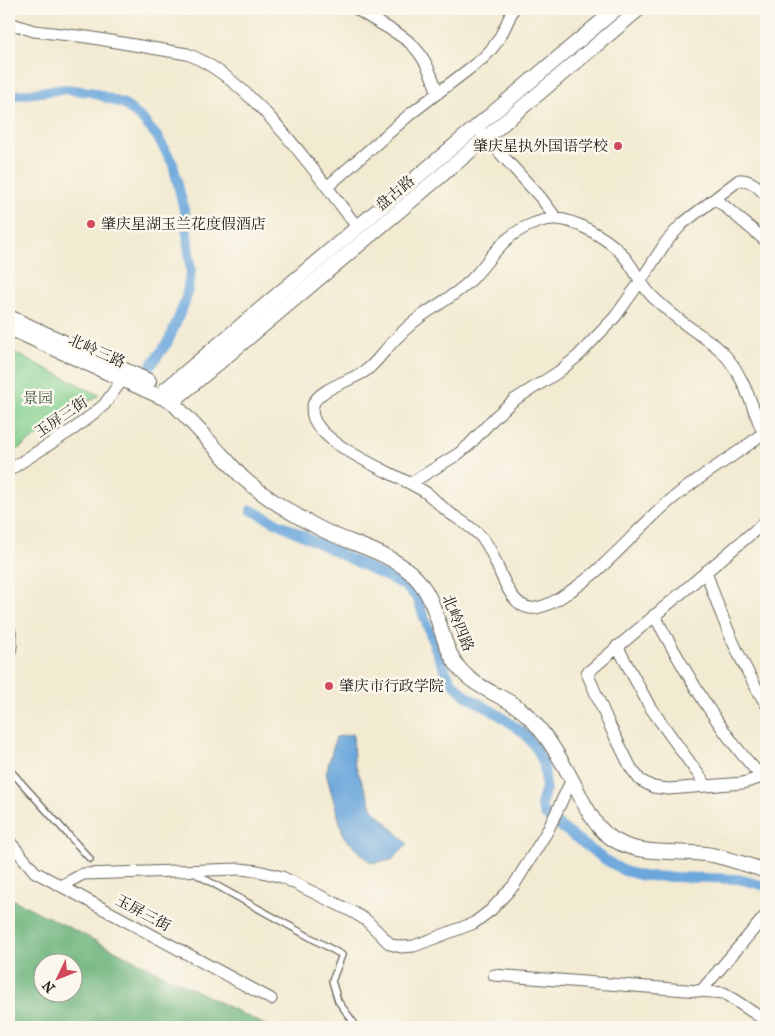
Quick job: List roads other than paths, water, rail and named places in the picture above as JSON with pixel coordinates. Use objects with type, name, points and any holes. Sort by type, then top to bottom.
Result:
[{"type":"street","points":[[358,9],[414,46],[426,62],[438,93]]},
{"type":"street","points":[[327,187],[409,115],[493,49],[504,32],[513,9]]},
{"type":"street","name":"盘古路","points":[[312,275],[358,227],[616,9]]},
{"type":"street","name":"盘古路","points":[[169,395],[312,275],[486,138],[639,9]]},
{"type":"street","points":[[9,23],[34,31],[87,37],[187,54],[202,59],[224,75],[280,129],[358,227]]},
{"type":"street","points":[[476,126],[541,198],[556,218],[595,232],[609,242],[631,264],[640,282],[651,296],[722,351],[740,377],[764,431],[672,499],[602,568],[587,580],[556,601],[540,607],[530,608],[521,606],[506,587],[493,553],[476,530],[412,483],[345,450],[331,440],[323,433],[316,422],[313,405],[318,397],[326,391],[368,369],[410,325],[457,293],[482,269],[511,236],[523,229],[556,218]]},
{"type":"street","points":[[412,483],[458,454],[514,400],[557,373],[578,356],[615,317],[666,242],[682,224],[738,180],[745,180],[753,184],[766,195]]},
{"type":"street","points":[[716,199],[766,241]]},
{"type":"street","name":"北岭三路","points":[[9,317],[169,395]]},
{"type":"street","name":"北岭三路","points":[[9,328],[122,380],[169,395]]},
{"type":"street","name":"玉屏三街","points":[[9,470],[75,428],[104,405],[122,380]]},
{"type":"street","name":"北岭四路","points":[[169,395],[244,478],[270,498],[322,529],[382,555],[405,568],[419,580],[430,596],[450,653],[460,669],[475,683],[510,702],[528,715],[545,734],[599,828],[616,842],[641,851],[712,855],[766,871]]},
{"type":"street","points":[[765,778],[669,789],[653,786],[640,780],[631,768],[608,724],[587,673],[766,521]]},
{"type":"street","points":[[706,571],[734,645],[752,682],[766,704]]},
{"type":"street","points":[[654,615],[727,734],[765,778]]},
{"type":"street","points":[[9,629],[12,647],[9,658]]},
{"type":"street","points":[[617,646],[650,707],[706,785]]},
{"type":"street","points":[[61,886],[83,874],[240,869],[258,871],[282,877],[351,911],[366,920],[390,944],[400,947],[414,946],[474,923],[492,910],[514,885],[548,830],[572,779]]},
{"type":"street","name":"玉屏三街","points":[[9,841],[35,872],[271,999]]},
{"type":"street","points":[[701,991],[766,915]]},
{"type":"street","points":[[494,975],[724,994],[765,1018]]},
{"type":"lane","points":[[9,769],[90,859]]},
{"type":"lane","points":[[190,871],[342,955],[332,981],[338,1001],[357,1027]]},
{"type":"water","points":[[353,734],[354,762],[373,809],[408,844],[392,860],[371,863],[344,837],[326,773],[336,737]]},
{"type":"waterway","points":[[9,96],[65,89],[91,92],[124,104],[142,119],[157,136],[173,164],[185,214],[191,272],[185,302],[168,342],[151,365]]},
{"type":"waterway","points":[[251,510],[405,586],[417,598],[439,658],[451,681],[465,695],[499,715],[524,733],[538,751],[544,765],[546,788],[541,805],[544,814],[604,859],[624,871],[643,876],[738,879],[766,886]]},
{"type":"place","name":"肇庆星执外国语学校","points":[[618,146]]},
{"type":"place","name":"肇庆星湖玉兰花度假酒店","points":[[91,224]]},
{"type":"place","name":"肇庆市行政学院","points":[[329,686]]},
{"type":"park label","name":"景园","points":[[38,398]]}]
